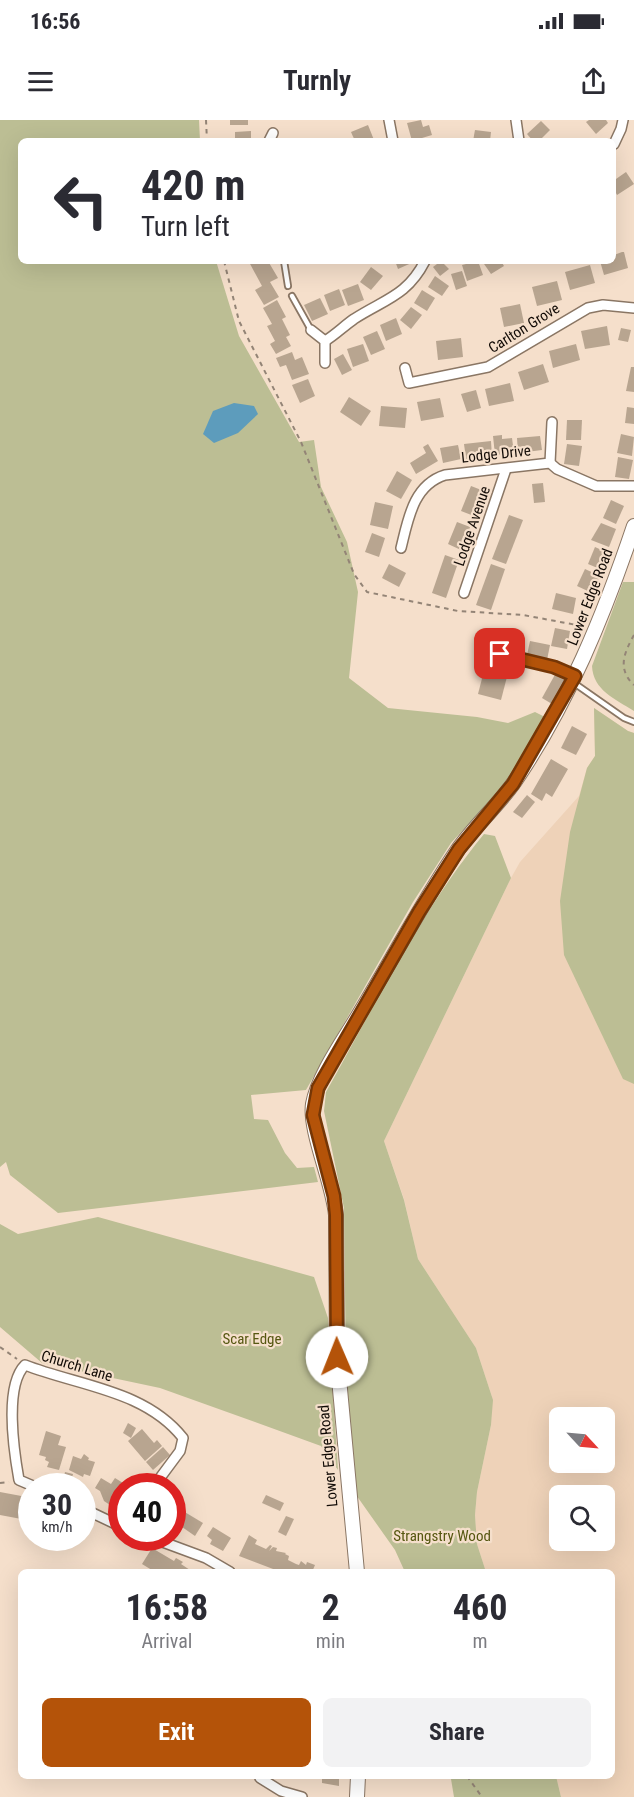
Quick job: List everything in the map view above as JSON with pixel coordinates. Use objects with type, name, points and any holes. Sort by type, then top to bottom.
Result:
[{"type":"street","points":[[389,120],[392,138]]},
{"type":"street","points":[[516,120],[519,138]]},
{"type":"street","points":[[616,140],[623,120]]},
{"type":"street","points":[[324,341],[356,318],[401,293],[414,280],[423,264]]},
{"type":"street","name":"Carlton Grove","points":[[405,368],[409,383],[488,367],[583,310],[603,305],[634,308]]},
{"type":"street","points":[[311,330],[324,341],[325,363]]},
{"type":"street","points":[[550,464],[552,422]]},
{"type":"street","name":"Lodge Drive","points":[[401,548],[413,504],[432,482],[445,475],[550,464],[596,486],[634,486]]},
{"type":"street","name":"Lodge Avenue","points":[[464,593],[506,469]]},
{"type":"street","name":"Lower Edge Road","points":[[357,1569],[337,1357],[336,1215],[334,1196],[315,1129],[314,1101],[331,1064],[402,939],[459,849],[513,784],[574,679],[596,629],[634,526]]},
{"type":"street","name":"Church Lane","points":[[18,1473],[15,1444],[14,1386],[19,1371],[25,1365],[142,1404],[171,1423],[183,1438],[180,1451],[164,1473]]},
{"type":"street","points":[[186,1551],[206,1558],[225,1569]]},
{"type":"street","points":[[262,1779],[281,1791],[302,1797]]},
{"type":"street","points":[[357,1797],[358,1779]]},
{"type":"lane","points":[[284,264],[288,285]]},
{"type":"lane","points":[[292,296],[311,330]]},
{"type":"lane","points":[[500,654],[554,667],[574,679],[624,718],[634,722]]},
{"type":"path","points":[[206,120],[207,138]]},
{"type":"path","points":[[225,264],[239,321],[301,442],[354,574],[367,592],[458,612],[523,615],[596,629]]},
{"type":"path","points":[[634,635],[623,656],[624,670],[634,686]]},
{"type":"path","points":[[0,1347],[25,1365]]},
{"type":"path","points":[[469,1779],[482,1797]]},
{"type":"shaded area","points":[[594,708],[634,733],[634,1797],[561,1797],[557,1779],[615,1779],[615,1569],[485,1569],[477,1544],[475,1515],[477,1492],[491,1425],[492,1397],[476,1348],[418,1259],[404,1199],[384,1141],[520,862],[579,796],[587,768],[595,756]]},
{"type":"green space","points":[[0,120],[199,120],[200,138],[18,138],[18,264],[217,264],[239,336],[299,442],[314,440],[321,487],[347,542],[358,592],[349,678],[388,708],[477,717],[508,723],[535,712],[545,717],[506,783],[451,843],[413,902],[306,1090],[251,1095],[254,1119],[268,1120],[285,1153],[297,1168],[314,1167],[318,1182],[58,1213],[10,1175],[6,1162],[0,1167]]},
{"type":"green space","points":[[623,582],[634,582],[634,711],[601,688],[593,674],[592,666]]},
{"type":"green space","points":[[594,708],[634,733],[634,1084],[623,1079],[564,955],[560,901],[570,832],[587,768],[595,756]]},
{"type":"green space","name":"Strangstry Wood","points":[[484,834],[495,836],[511,878],[384,1141],[404,1200],[418,1259],[476,1348],[493,1400],[491,1425],[477,1492],[475,1515],[477,1544],[485,1569],[404,1569],[395,1550],[354,1492],[346,1373],[344,1208],[324,1111],[326,1092],[419,927]]},
{"type":"green space","name":"Scar Edge","points":[[98,1217],[314,1277],[328,1318],[338,1470],[321,1446],[255,1422],[160,1388],[42,1363],[0,1327],[0,1224],[18,1234]]},
{"type":"green space","points":[[451,1779],[557,1779],[561,1797],[454,1797]]},
{"type":"water","points":[[234,403],[254,406],[258,414],[238,433],[214,443],[203,434],[213,411]]},
{"type":"building","points":[[230,120],[248,120],[248,125],[230,125]]},
{"type":"building","points":[[421,120],[423,127],[429,125],[432,135],[411,138],[407,123]]},
{"type":"building","points":[[606,120],[608,123],[596,134],[586,122]]},
{"type":"building","points":[[541,121],[550,130],[542,138],[530,138],[527,134]]},
{"type":"building","points":[[368,125],[373,138],[354,138],[351,132]]},
{"type":"building","points":[[475,130],[491,132],[490,138],[474,138]]},
{"type":"building","points":[[251,131],[251,138],[235,138],[235,132]]},
{"type":"building","points":[[626,172],[634,184],[617,195],[616,179]]},
{"type":"building","points":[[624,252],[628,268],[604,275],[601,264],[616,264],[616,254]]},
{"type":"building","points":[[250,264],[270,264],[278,278],[270,282],[279,297],[264,305],[255,290],[262,286]]},
{"type":"building","points":[[396,264],[409,264],[398,269]]},
{"type":"building","points":[[437,264],[444,264],[449,269],[440,276],[433,267]]},
{"type":"building","points":[[479,264],[483,275],[467,281],[462,265]]},
{"type":"building","points":[[484,264],[503,264],[504,266],[491,274]]},
{"type":"building","points":[[590,265],[595,283],[570,290],[565,272]]},
{"type":"building","points":[[371,267],[383,276],[371,290],[360,282]]},
{"type":"building","points":[[462,271],[467,286],[456,290],[451,274]]},
{"type":"building","points":[[435,276],[449,286],[442,296],[428,287]]},
{"type":"building","points":[[557,281],[562,300],[537,306],[532,287]]},
{"type":"building","points":[[358,284],[364,300],[348,306],[342,290]]},
{"type":"building","points":[[339,289],[345,305],[330,311],[324,295]]},
{"type":"building","points":[[422,290],[435,298],[427,311],[414,303]]},
{"type":"building","points":[[320,298],[328,314],[312,321],[304,305]]},
{"type":"building","points":[[277,300],[286,317],[282,319],[290,335],[286,337],[291,346],[276,354],[270,344],[275,341],[267,326],[272,324],[263,308]]},
{"type":"building","points":[[520,304],[524,323],[504,327],[500,308]]},
{"type":"building","points":[[411,307],[422,315],[411,329],[400,320]]},
{"type":"building","points":[[396,318],[402,334],[386,341],[380,325]]},
{"type":"building","points":[[607,326],[610,345],[585,349],[581,331]]},
{"type":"building","points":[[621,328],[631,330],[628,342],[618,340]]},
{"type":"building","points":[[377,331],[385,349],[371,355],[363,337]]},
{"type":"building","points":[[461,338],[463,357],[438,360],[436,341]]},
{"type":"building","points":[[363,344],[369,361],[353,367],[347,349]]},
{"type":"building","points":[[576,344],[580,360],[553,368],[549,351]]},
{"type":"building","points":[[292,352],[295,360],[302,357],[309,374],[292,380],[286,365],[280,367],[276,358]]},
{"type":"building","points":[[343,354],[352,370],[342,375],[334,359]]},
{"type":"building","points":[[543,364],[549,382],[524,390],[518,372]]},
{"type":"building","points":[[631,367],[634,367],[634,392],[626,391]]},
{"type":"building","points":[[308,379],[315,396],[300,403],[292,385]]},
{"type":"building","points":[[510,383],[514,401],[489,406],[485,389]]},
{"type":"building","points":[[476,390],[481,408],[467,412],[461,394]]},
{"type":"building","points":[[349,397],[371,411],[361,426],[340,412]]},
{"type":"building","points":[[440,398],[444,417],[421,421],[417,402]]},
{"type":"building","points":[[381,406],[407,408],[405,428],[379,426]]},
{"type":"building","points":[[627,407],[634,408],[634,424],[625,423]]},
{"type":"building","points":[[567,420],[582,420],[581,440],[566,440]]},
{"type":"building","points":[[621,434],[634,437],[632,456],[617,453]]},
{"type":"building","points":[[502,435],[502,439],[512,438],[514,453],[495,455],[493,436]]},
{"type":"building","points":[[540,436],[542,450],[518,453],[517,438]]},
{"type":"building","points":[[491,441],[492,457],[466,459],[464,444]]},
{"type":"building","points":[[428,444],[438,461],[416,474],[410,463],[426,453],[423,447]]},
{"type":"building","points":[[567,444],[582,446],[579,466],[564,464]]},
{"type":"building","points":[[458,445],[461,459],[443,463],[440,448]]},
{"type":"building","points":[[618,457],[633,460],[629,479],[615,477]]},
{"type":"building","points":[[397,471],[412,480],[401,499],[386,491]]},
{"type":"building","points":[[543,483],[545,502],[534,503],[532,484]]},
{"type":"building","points":[[471,486],[484,491],[474,516],[461,511]]},
{"type":"building","points":[[611,500],[624,506],[616,524],[603,518]]},
{"type":"building","points":[[375,502],[393,506],[388,529],[370,525]]},
{"type":"building","points":[[509,515],[523,520],[506,564],[492,559]]},
{"type":"building","points":[[457,522],[470,527],[461,550],[448,544]]},
{"type":"building","points":[[601,523],[616,529],[609,547],[591,540]]},
{"type":"building","points":[[372,533],[385,538],[379,557],[365,552]]},
{"type":"building","points":[[595,547],[608,553],[600,569],[588,564]]},
{"type":"building","points":[[445,555],[459,560],[446,598],[432,593]]},
{"type":"building","points":[[389,564],[406,573],[399,587],[382,578]]},
{"type":"building","points":[[491,564],[505,569],[491,610],[476,605]]},
{"type":"building","points":[[585,569],[600,576],[592,593],[577,586]]},
{"type":"building","points":[[556,593],[576,598],[573,614],[552,609]]},
{"type":"building","points":[[555,628],[570,631],[567,649],[551,646]]},
{"type":"building","points":[[530,641],[550,645],[547,660],[527,655]]},
{"type":"building","points":[[486,663],[509,669],[501,700],[478,694]]},
{"type":"building","points":[[557,671],[567,676],[552,704],[542,698]]},
{"type":"building","points":[[572,726],[587,734],[576,755],[561,748]]},
{"type":"building","points":[[551,759],[568,769],[552,797],[546,793],[542,801],[531,794]]},
{"type":"building","points":[[527,795],[535,802],[522,818],[513,812]]},
{"type":"building","points":[[128,1423],[136,1428],[131,1438],[123,1433]]},
{"type":"building","points":[[142,1429],[154,1443],[157,1440],[162,1446],[145,1461],[128,1441]]},
{"type":"building","points":[[46,1431],[61,1436],[58,1445],[66,1447],[59,1470],[47,1467],[49,1462],[45,1460],[46,1457],[39,1455]]},
{"type":"building","points":[[163,1447],[170,1455],[153,1470],[146,1462]]},
{"type":"building","points":[[84,1454],[89,1458],[88,1460],[95,1462],[91,1473],[75,1473],[69,1470],[73,1456],[81,1459]]},
{"type":"building","points":[[101,1478],[108,1482],[108,1504],[104,1501],[96,1486]]},
{"type":"building","points":[[0,1492],[18,1495],[18,1518],[0,1515]]},
{"type":"building","points":[[266,1495],[284,1503],[280,1511],[262,1503]]},
{"type":"building","points":[[186,1513],[203,1523],[195,1536],[186,1530]]},
{"type":"building","points":[[286,1516],[294,1519],[286,1536],[278,1532]]},
{"type":"building","points":[[213,1527],[231,1538],[223,1551],[210,1544],[212,1540],[207,1536]]},
{"type":"building","points":[[249,1535],[257,1540],[255,1544],[266,1549],[272,1546],[269,1551],[273,1547],[277,1548],[276,1551],[286,1553],[289,1556],[288,1560],[296,1564],[299,1565],[301,1561],[306,1565],[307,1562],[315,1565],[313,1569],[273,1569],[239,1556]]},
{"type":"building","points":[[150,1551],[157,1551],[174,1561],[176,1558],[183,1562],[181,1564],[188,1569],[150,1569],[142,1564]]},
{"type":"building","points":[[322,1779],[339,1779],[339,1786],[322,1783]]},
{"type":"route","points":[[337,1357],[336,1215],[334,1196],[315,1129],[314,1101],[318,1088],[391,957],[459,849],[513,784],[537,747],[575,676],[554,667],[500,654]]}]
